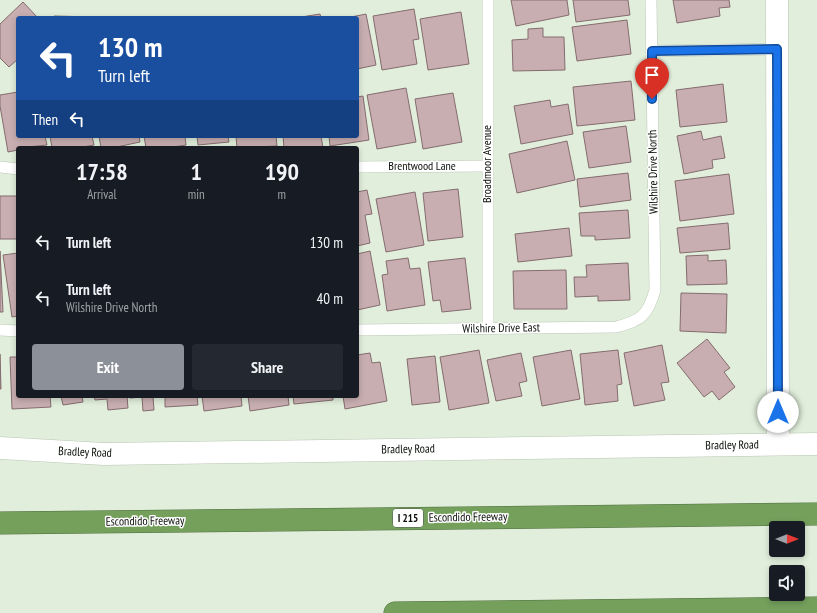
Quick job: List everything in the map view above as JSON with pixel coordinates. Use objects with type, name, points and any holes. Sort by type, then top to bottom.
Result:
[{"type":"highway","name":"Escondido Freeway","points":[[0,522],[817,514]]},
{"type":"highway","points":[[395,613],[817,608]]},
{"type":"street","points":[[776,0],[778,444]]},
{"type":"street","name":"Bradley Road","points":[[0,448],[104,454],[817,444]]},
{"type":"lane","name":"Broadmoor Avenue","points":[[488,0],[488,329]]},
{"type":"lane","name":"Wilshire Drive North","points":[[643,317],[651,304],[655,290],[651,0]]},
{"type":"lane","points":[[652,51],[777,49]]},
{"type":"lane","name":"Brentwood Lane","points":[[359,167],[487,166]]},
{"type":"lane","points":[[0,167],[16,169]]},
{"type":"lane","name":"Wilshire Drive East","points":[[359,330],[616,327],[630,324],[643,317]]},
{"type":"lane","points":[[0,330],[16,331]]},
{"type":"building","points":[[511,0],[567,0],[569,15],[516,26]]},
{"type":"building","points":[[573,0],[628,0],[630,15],[576,22]]},
{"type":"building","points":[[673,0],[729,0],[730,7],[719,8],[720,16],[677,23]]},
{"type":"building","points":[[23,2],[36,16],[16,16],[16,61],[9,67],[0,58],[0,24]]},
{"type":"building","points":[[414,9],[419,39],[413,40],[417,64],[382,70],[373,16]]},
{"type":"building","points":[[461,12],[469,64],[428,70],[420,19]]},
{"type":"building","points":[[320,14],[320,16],[308,16]]},
{"type":"building","points":[[366,14],[376,65],[359,69],[359,16],[356,16]]},
{"type":"building","points":[[627,20],[631,54],[577,61],[572,27]]},
{"type":"building","points":[[543,28],[543,37],[564,37],[565,70],[513,71],[512,40],[528,39],[528,29]]},
{"type":"building","points":[[631,81],[635,120],[577,126],[573,87]]},
{"type":"building","points":[[723,84],[727,122],[680,127],[676,90]]},
{"type":"building","points":[[406,88],[416,142],[377,149],[367,95]]},
{"type":"building","points":[[16,92],[16,138],[45,138],[47,145],[16,146],[16,150],[8,152],[0,106],[0,95]]},
{"type":"building","points":[[453,93],[462,142],[423,149],[415,99]]},
{"type":"building","points":[[363,96],[369,140],[330,146],[329,138],[359,138],[359,97]]},
{"type":"building","points":[[550,100],[551,107],[568,104],[573,134],[521,144],[514,106]]},
{"type":"building","points":[[626,126],[631,162],[589,168],[583,132]]},
{"type":"building","points":[[701,131],[703,140],[721,136],[725,158],[712,160],[713,168],[684,174],[677,136]]},
{"type":"building","points":[[50,138],[92,138],[94,145],[88,146],[52,146]]},
{"type":"building","points":[[99,138],[139,138],[140,142],[121,146],[101,146]]},
{"type":"building","points":[[144,138],[185,138],[186,145],[146,146]]},
{"type":"building","points":[[197,138],[228,138],[229,142],[198,145]]},
{"type":"building","points":[[236,138],[276,138],[277,146],[237,146]]},
{"type":"building","points":[[283,138],[321,138],[323,146],[284,146]]},
{"type":"building","points":[[567,141],[575,180],[517,193],[509,154]]},
{"type":"building","points":[[628,173],[631,200],[580,207],[577,179]]},
{"type":"building","points":[[729,174],[734,214],[680,221],[675,181]]},
{"type":"building","points":[[458,189],[463,237],[428,241],[423,193]]},
{"type":"building","points":[[367,190],[372,214],[365,215],[370,243],[359,246],[359,192]]},
{"type":"building","points":[[415,192],[424,245],[386,252],[376,199]]},
{"type":"building","points":[[0,196],[16,196],[16,239],[0,239]]},
{"type":"building","points":[[628,210],[630,238],[595,240],[595,236],[581,236],[579,213]]},
{"type":"building","points":[[728,223],[730,249],[680,253],[677,228]]},
{"type":"building","points":[[569,228],[572,256],[518,262],[515,234]]},
{"type":"building","points":[[0,251],[3,312],[0,312]]},
{"type":"building","points":[[370,251],[380,305],[359,310],[359,254]]},
{"type":"building","points":[[16,253],[16,316],[12,317],[3,255]]},
{"type":"building","points":[[708,255],[708,261],[726,260],[727,284],[687,285],[686,256]]},
{"type":"building","points":[[408,258],[410,269],[420,268],[425,305],[387,311],[382,275],[388,274],[386,261]]},
{"type":"building","points":[[465,258],[471,309],[442,312],[440,300],[433,301],[428,262]]},
{"type":"building","points":[[628,263],[630,300],[598,301],[598,296],[575,297],[574,277],[587,277],[586,265]]},
{"type":"building","points":[[566,270],[567,309],[514,309],[513,271]]},
{"type":"building","points":[[681,293],[727,294],[726,333],[680,331]]},
{"type":"building","points":[[707,339],[730,368],[724,372],[735,387],[719,400],[712,391],[704,397],[677,363]]},
{"type":"building","points":[[662,345],[669,382],[661,383],[665,400],[634,406],[624,353]]},
{"type":"building","points":[[479,350],[489,403],[449,410],[440,357]]},
{"type":"building","points":[[571,350],[580,399],[542,406],[533,357]]},
{"type":"building","points":[[618,350],[622,384],[617,385],[618,401],[585,405],[580,354]]},
{"type":"building","points":[[370,353],[372,363],[380,362],[387,401],[345,409],[343,398],[359,398],[359,355]]},
{"type":"building","points":[[521,353],[527,381],[519,383],[522,396],[496,401],[487,360]]},
{"type":"building","points":[[0,354],[1,389],[0,389]]},
{"type":"building","points":[[435,356],[440,402],[412,405],[407,359]]},
{"type":"building","points":[[10,357],[16,357],[16,398],[50,398],[51,407],[12,409]]},
{"type":"building","points":[[61,398],[82,398],[83,402],[63,405]]},
{"type":"building","points":[[94,398],[127,398],[128,408],[108,410],[107,399],[95,400]]},
{"type":"building","points":[[142,398],[153,398],[154,410],[143,411]]},
{"type":"building","points":[[165,398],[197,398],[198,405],[165,407]]},
{"type":"building","points":[[202,398],[241,398],[242,406],[204,411]]},
{"type":"building","points":[[248,398],[288,398],[289,405],[250,411]]},
{"type":"building","points":[[293,398],[333,398],[333,400],[294,404]]},
{"type":"route","points":[[652,99],[652,51],[777,49],[778,412]]}]
